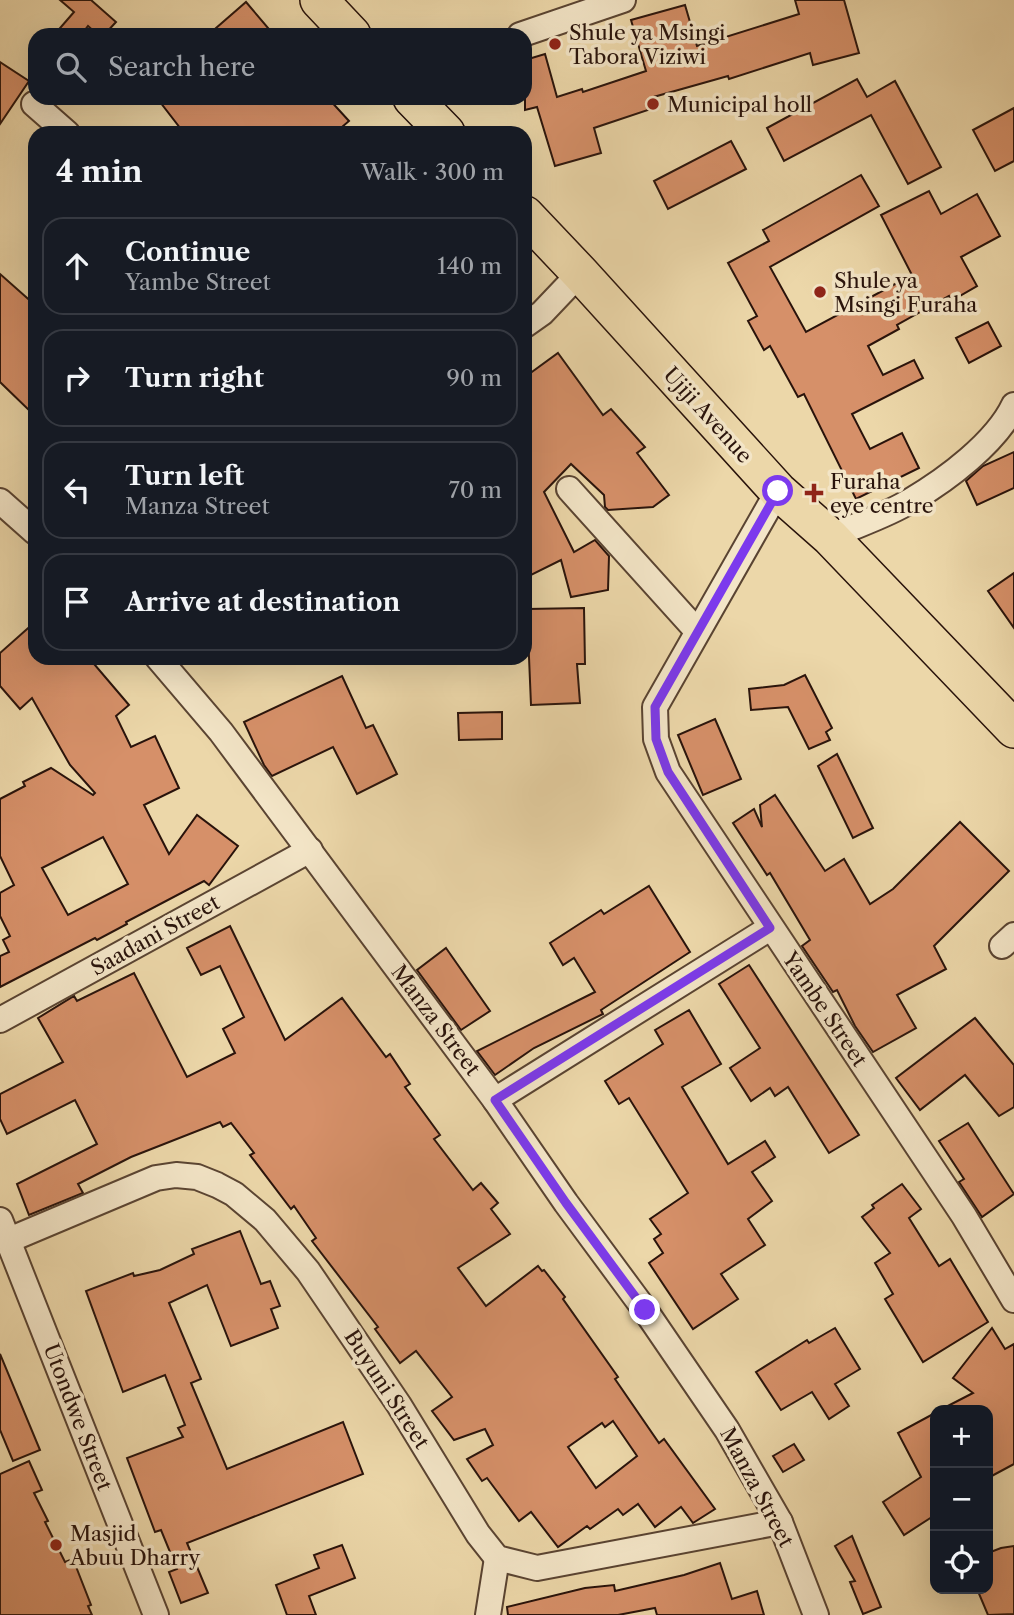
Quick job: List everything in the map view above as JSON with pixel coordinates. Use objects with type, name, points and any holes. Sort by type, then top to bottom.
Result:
[{"type":"highway","points":[[319,0],[345,28]]},
{"type":"highway","points":[[419,105],[439,126]]},
{"type":"highway","name":"Ujiji Avenue","points":[[532,222],[778,491],[830,537],[1014,729]]},
{"type":"street","points":[[532,31],[623,0]]},
{"type":"street","points":[[35,105],[59,126]]},
{"type":"street","points":[[532,320],[580,273]]},
{"type":"street","points":[[830,537],[910,502],[989,442],[1008,418],[1014,405]]},
{"type":"street","points":[[569,489],[697,631]]},
{"type":"street","name":"Yambe Street","points":[[778,491],[655,707],[656,739],[668,772],[964,1216],[1014,1300]]},
{"type":"street","points":[[0,501],[28,526]]},
{"type":"street","name":"Manza Street","points":[[164,665],[221,732],[310,850],[495,1100],[645,1310],[727,1430],[780,1522],[816,1615]]},
{"type":"street","name":"Saadani Street","points":[[0,1020],[310,850]]},
{"type":"street","points":[[495,1100],[770,928]]},
{"type":"street","name":"Buyuni Street","points":[[4,1230],[156,1178],[176,1175],[197,1177],[233,1194],[265,1220],[308,1270],[399,1405],[478,1534],[497,1558]]},
{"type":"street","name":"Utondwe Street","points":[[4,1230],[156,1615]]},
{"type":"street","points":[[488,1615],[497,1558],[537,1569],[780,1522]]},
{"type":"building","points":[[60,0],[91,0],[116,22],[110,28],[60,28],[74,12]]},
{"type":"building","points":[[795,0],[844,0],[859,53],[813,65],[810,53],[729,79],[728,76],[650,98],[654,108],[594,128],[601,153],[555,166],[537,107],[525,110],[525,105],[532,105],[532,58],[545,54],[557,97],[582,89],[583,92],[646,71],[631,20],[685,5],[697,46],[799,14]]},
{"type":"building","points":[[246,2],[268,28],[216,28]]},
{"type":"building","points":[[0,62],[28,82],[0,124]]},
{"type":"building","points":[[857,79],[867,97],[895,81],[941,167],[908,184],[871,115],[784,161],[767,128]]},
{"type":"building","points":[[162,105],[334,105],[349,121],[343,126],[179,126]]},
{"type":"building","points":[[1014,108],[1014,161],[995,171],[973,130]]},
{"type":"building","points":[[731,141],[746,169],[668,209],[654,181]]},
{"type":"building","points":[[861,175],[879,206],[770,267],[806,332],[912,275],[881,215],[929,191],[941,214],[977,194],[1000,236],[961,257],[977,286],[951,301],[949,296],[897,325],[899,329],[868,346],[883,375],[914,360],[923,378],[852,414],[870,449],[902,433],[919,468],[856,499],[804,394],[798,397],[770,346],[764,350],[748,321],[757,316],[728,263],[769,241],[763,230]]},
{"type":"building","points":[[0,274],[28,299],[28,409],[0,382]]},
{"type":"building","points":[[988,322],[1001,346],[969,363],[956,338]]},
{"type":"building","points":[[558,353],[603,415],[611,409],[645,447],[637,453],[669,495],[653,507],[608,510],[605,507],[604,495],[571,464],[544,492],[574,552],[595,540],[609,556],[608,590],[571,597],[561,560],[532,574],[532,372]]},
{"type":"building","points":[[1014,452],[1014,488],[977,505],[966,481],[983,466]]},
{"type":"building","points":[[1014,573],[1014,628],[988,591]]},
{"type":"building","points":[[584,608],[585,664],[577,664],[580,703],[531,705],[532,609]]},
{"type":"building","points":[[28,628],[28,665],[95,665],[129,705],[116,716],[131,747],[155,736],[179,788],[144,805],[169,854],[197,815],[238,846],[209,885],[204,881],[97,940],[95,938],[0,987],[0,956],[9,952],[3,940],[10,936],[0,916],[0,893],[14,885],[0,856],[0,799],[25,786],[23,782],[51,768],[93,795],[95,793],[70,765],[32,698],[20,709],[0,686],[0,653]],"holes":[[[103,837],[128,884],[68,915],[42,868]]]},
{"type":"building","points":[[805,675],[832,728],[826,732],[830,740],[809,749],[788,707],[751,710],[749,689],[784,685]]},
{"type":"building","points":[[342,676],[366,728],[373,725],[397,774],[357,794],[333,747],[272,776],[244,722]]},
{"type":"building","points":[[502,712],[502,739],[459,740],[458,713]]},
{"type":"building","points":[[715,719],[741,779],[703,795],[678,735]]},
{"type":"building","points":[[837,754],[873,828],[853,838],[818,766]]},
{"type":"building","points":[[775,795],[825,871],[844,859],[870,904],[893,889],[960,822],[1009,871],[934,946],[946,969],[897,995],[916,1028],[873,1052],[855,1026],[837,990],[833,992],[802,946],[810,940],[770,873],[767,875],[733,823],[754,809],[762,827],[760,805]]},
{"type":"building","points":[[649,886],[690,952],[601,1010],[603,1014],[534,1048],[495,1075],[477,1051],[595,992],[574,958],[563,965],[550,943],[601,910],[604,914]]},
{"type":"building","points":[[230,926],[285,1040],[342,998],[386,1057],[390,1054],[410,1084],[405,1087],[440,1135],[434,1139],[473,1190],[481,1183],[498,1203],[491,1209],[510,1234],[458,1268],[486,1306],[538,1266],[544,1270],[565,1297],[563,1299],[618,1377],[615,1379],[659,1443],[664,1439],[715,1509],[693,1523],[681,1507],[655,1527],[638,1504],[623,1515],[618,1509],[590,1529],[587,1526],[558,1547],[531,1512],[519,1521],[487,1478],[482,1481],[467,1459],[493,1445],[485,1429],[454,1440],[432,1411],[452,1397],[416,1351],[400,1363],[375,1329],[378,1327],[312,1241],[316,1238],[294,1206],[291,1209],[250,1155],[254,1153],[231,1123],[223,1127],[220,1122],[131,1157],[78,1184],[83,1193],[29,1215],[17,1184],[97,1144],[75,1100],[7,1134],[0,1119],[0,1094],[63,1062],[38,1018],[74,996],[77,1001],[134,973],[187,1077],[235,1053],[223,1029],[244,1017],[220,966],[201,975],[187,948]],"holes":[[[613,1421],[637,1456],[596,1488],[568,1447],[602,1423],[605,1427]]]},
{"type":"building","points":[[446,948],[490,1011],[461,1030],[417,970]]},
{"type":"building","points":[[749,965],[859,1135],[829,1153],[788,1087],[775,1096],[770,1088],[751,1101],[730,1068],[760,1048],[719,984]]},
{"type":"building","points":[[689,1010],[721,1064],[682,1087],[728,1164],[765,1141],[775,1157],[752,1172],[772,1201],[748,1219],[765,1245],[721,1274],[738,1299],[693,1329],[649,1263],[663,1253],[654,1239],[661,1234],[650,1219],[688,1193],[629,1098],[619,1104],[605,1081],[663,1044],[655,1030]]},
{"type":"building","points":[[975,1018],[1014,1065],[1014,1107],[999,1116],[965,1075],[920,1110],[896,1078]]},
{"type":"building","points":[[968,1123],[1014,1194],[982,1217],[959,1182],[964,1179],[939,1141]]},
{"type":"building","points":[[902,1184],[921,1209],[909,1218],[939,1266],[950,1259],[988,1322],[923,1362],[885,1299],[893,1294],[875,1263],[890,1253],[862,1217],[874,1208],[872,1205]]},
{"type":"building","points":[[240,1231],[261,1284],[270,1281],[280,1306],[271,1309],[278,1328],[231,1346],[207,1285],[169,1303],[201,1379],[191,1383],[227,1469],[343,1422],[363,1474],[187,1543],[208,1593],[181,1603],[169,1572],[177,1569],[161,1530],[155,1532],[127,1458],[183,1437],[178,1428],[185,1425],[165,1375],[123,1392],[86,1291],[133,1273],[134,1276],[160,1270],[194,1254],[192,1249]]},
{"type":"building","points":[[835,1328],[860,1369],[835,1384],[849,1406],[829,1419],[812,1392],[781,1410],[756,1372],[807,1340],[809,1343]]},
{"type":"building","points":[[992,1328],[1005,1349],[1014,1344],[1014,1464],[993,1475],[993,1405],[950,1405],[973,1393],[953,1378]]},
{"type":"building","points":[[0,1354],[40,1450],[13,1461],[0,1430]]},
{"type":"building","points":[[930,1416],[930,1518],[904,1535],[883,1502],[921,1477],[898,1433]]},
{"type":"building","points":[[794,1444],[804,1460],[783,1472],[773,1456]]},
{"type":"building","points":[[29,1461],[42,1490],[34,1493],[48,1521],[45,1522],[65,1562],[73,1559],[91,1605],[88,1606],[92,1615],[0,1615],[0,1474]]},
{"type":"building","points":[[852,1536],[881,1607],[863,1614],[850,1582],[855,1581],[835,1546]]},
{"type":"building","points":[[342,1545],[355,1578],[309,1596],[316,1615],[287,1615],[276,1585],[319,1568],[314,1555]]},
{"type":"building","points":[[1014,1546],[1014,1614],[988,1615],[979,1594],[993,1594],[993,1551]]},
{"type":"building","points":[[720,1563],[732,1599],[757,1591],[764,1615],[657,1615],[655,1608],[618,1615],[508,1615],[507,1607],[585,1588],[614,1585],[615,1591],[684,1575]]},
{"type":"place","name":"Shule ya Msingi Tabora Viziwi","points":[[555,44]]},
{"type":"place","name":"Municipal holl","points":[[653,104]]},
{"type":"place","name":"Shule ya Msingi Furaha","points":[[820,292]]},
{"type":"place","name":"Furaha eye centre","points":[[814,493]]},
{"type":"place","name":"Masjid Abuu Dharry","points":[[56,1545]]},
{"type":"route","points":[[645,1310],[495,1100],[770,928],[668,772],[656,739],[655,707],[778,491]]}]
